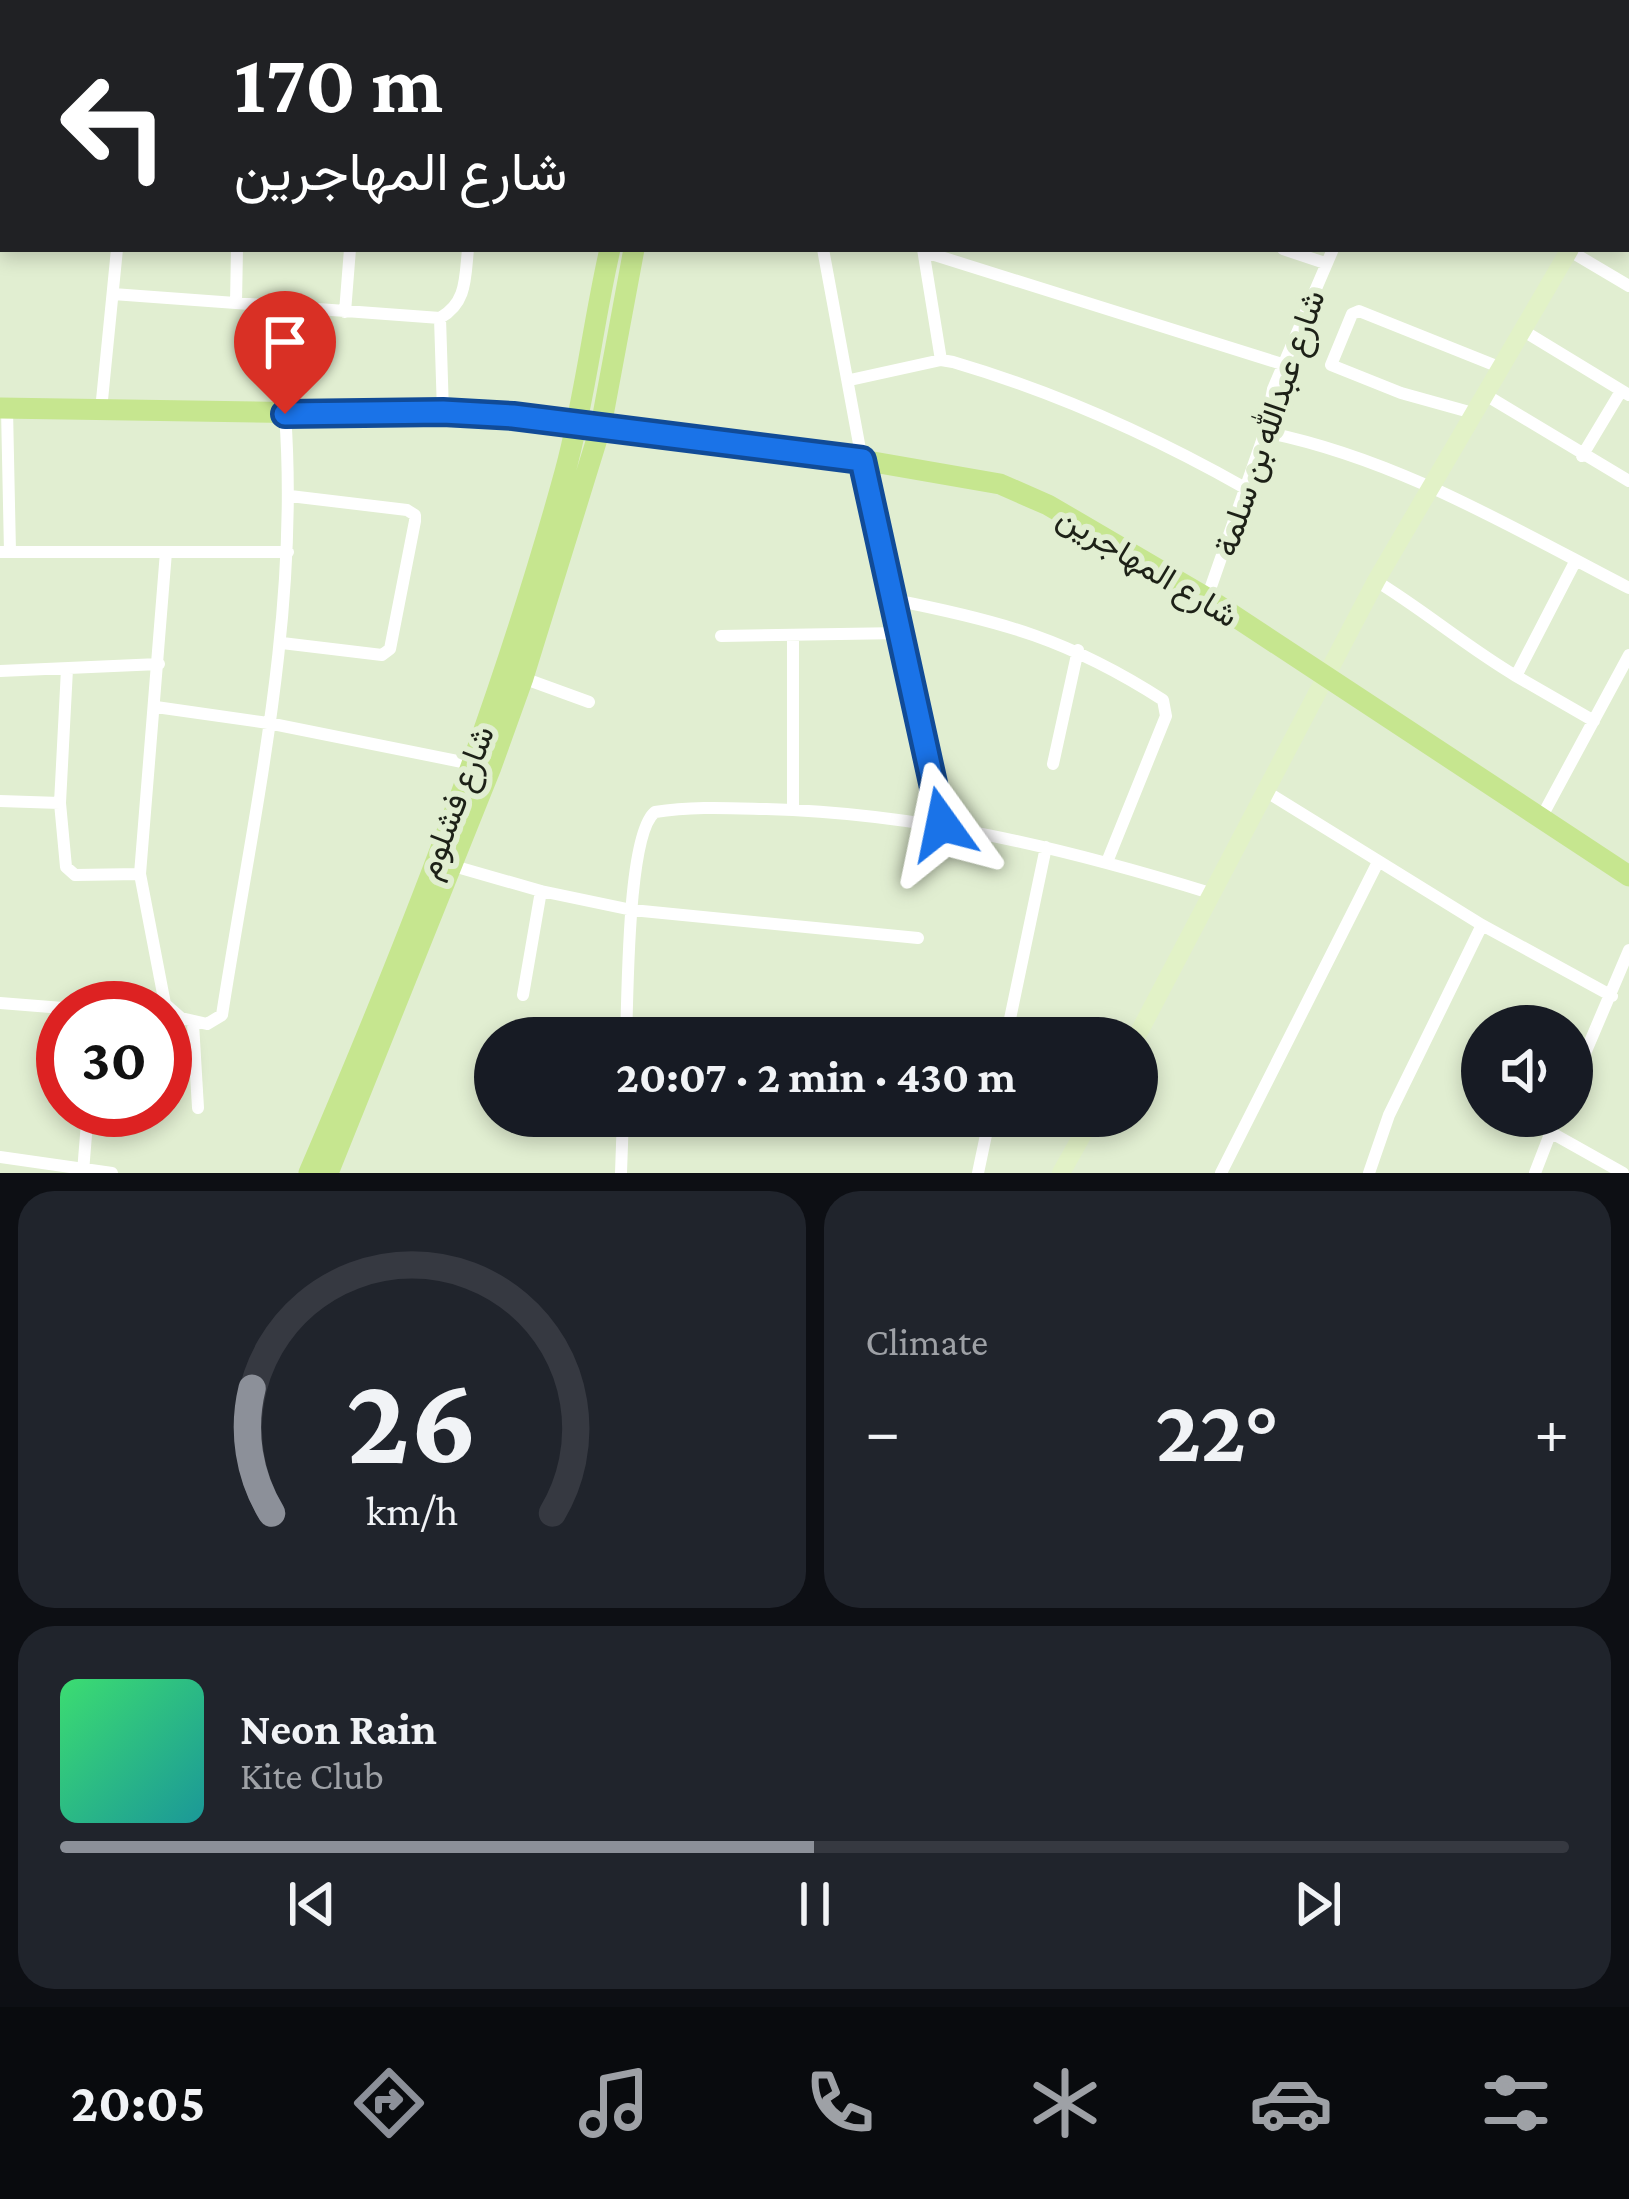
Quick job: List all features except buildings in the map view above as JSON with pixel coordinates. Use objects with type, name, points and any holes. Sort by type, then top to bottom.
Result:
[{"type":"main road","points":[[589,424],[610,252]]},
{"type":"main road","points":[[589,424],[633,252]]},
{"type":"main road","points":[[1147,1017],[1376,581],[1569,252]]},
{"type":"main road","name":"شارع المهاجرين","points":[[3,408],[443,412],[589,424],[862,460],[1000,484],[1048,506],[1207,598],[1629,876]]},
{"type":"main road","name":"شارع فشلوم","points":[[308,1173],[472,764],[552,548],[589,424]]},
{"type":"main road","name":"شارع فشلوم","points":[[328,1173],[523,678],[552,548]]},
{"type":"main road","points":[[1061,1173],[1081,1137]]},
{"type":"street","points":[[101,410],[117,252]]},
{"type":"street","points":[[236,303],[237,252]]},
{"type":"street","points":[[345,312],[350,252]]},
{"type":"street","points":[[112,294],[440,318],[455,310],[463,296],[468,252]]},
{"type":"street","points":[[825,252],[862,460],[942,824]]},
{"type":"street","points":[[924,252],[941,361]]},
{"type":"street","points":[[930,252],[1282,364]]},
{"type":"street","points":[[1292,252],[1325,263]]},
{"type":"street","name":"شارع عبدالله بن سلمة","points":[[1207,598],[1265,432],[1273,389],[1331,252]]},
{"type":"street","points":[[1573,252],[1629,286]]},
{"type":"street","points":[[1473,413],[1402,393],[1331,365],[1352,314],[1360,311],[1499,367]]},
{"type":"street","points":[[440,318],[443,412]]},
{"type":"street","points":[[1522,330],[1625,393],[1582,456]]},
{"type":"street","points":[[850,380],[941,361],[993,375],[1100,416],[1245,488]]},
{"type":"street","points":[[1484,394],[1629,482]]},
{"type":"street","points":[[3,408],[5,552],[288,552]]},
{"type":"street","points":[[166,553],[140,874],[165,1004],[172,1014],[193,1023],[212,1024],[222,1015],[282,643],[290,496],[285,414]]},
{"type":"street","points":[[1265,432],[1351,454],[1432,486],[1629,587]]},
{"type":"street","points":[[282,643],[382,655],[390,649],[415,521],[415,514],[407,510],[290,496]]},
{"type":"street","points":[[1516,676],[1576,560]]},
{"type":"street","points":[[1376,581],[1473,650],[1594,721]]},
{"type":"street","points":[[894,600],[1012,626],[1078,650],[1166,704],[1166,716],[1107,862]]},
{"type":"street","points":[[721,636],[902,633]]},
{"type":"street","points":[[793,636],[793,809]]},
{"type":"street","points":[[1053,764],[1078,650]]},
{"type":"street","points":[[1540,820],[1629,655]]},
{"type":"street","points":[[0,671],[159,664]]},
{"type":"street","points":[[67,669],[60,803],[64,861],[71,873],[140,874]]},
{"type":"street","points":[[523,678],[589,702]]},
{"type":"street","points":[[156,707],[268,723],[472,764]]},
{"type":"street","points":[[1267,792],[1482,925],[1612,996]]},
{"type":"street","points":[[0,801],[60,803]]},
{"type":"street","points":[[627,1017],[640,836],[644,822],[655,812],[793,809],[942,824],[1107,862],[1210,893]]},
{"type":"street","points":[[1010,1017],[1046,847]]},
{"type":"street","points":[[1221,1173],[1378,862]]},
{"type":"street","points":[[450,865],[632,910],[918,938]]},
{"type":"street","points":[[523,995],[541,891]]},
{"type":"street","points":[[1369,1173],[1390,1115],[1482,925]]},
{"type":"street","points":[[1593,1038],[1629,950]]},
{"type":"street","points":[[0,1004],[36,1006]]},
{"type":"street","points":[[193,1023],[198,1108]]},
{"type":"street","points":[[83,1171],[86,1137]]},
{"type":"street","points":[[621,1173],[622,1137]]},
{"type":"street","points":[[978,1173],[986,1137]]},
{"type":"street","points":[[1535,1173],[1548,1137]]},
{"type":"street","points":[[1559,1137],[1623,1173]]},
{"type":"street","points":[[7,1163],[112,1173]]},
{"type":"route","points":[[285,414],[513,416],[862,460],[942,824]]}]
